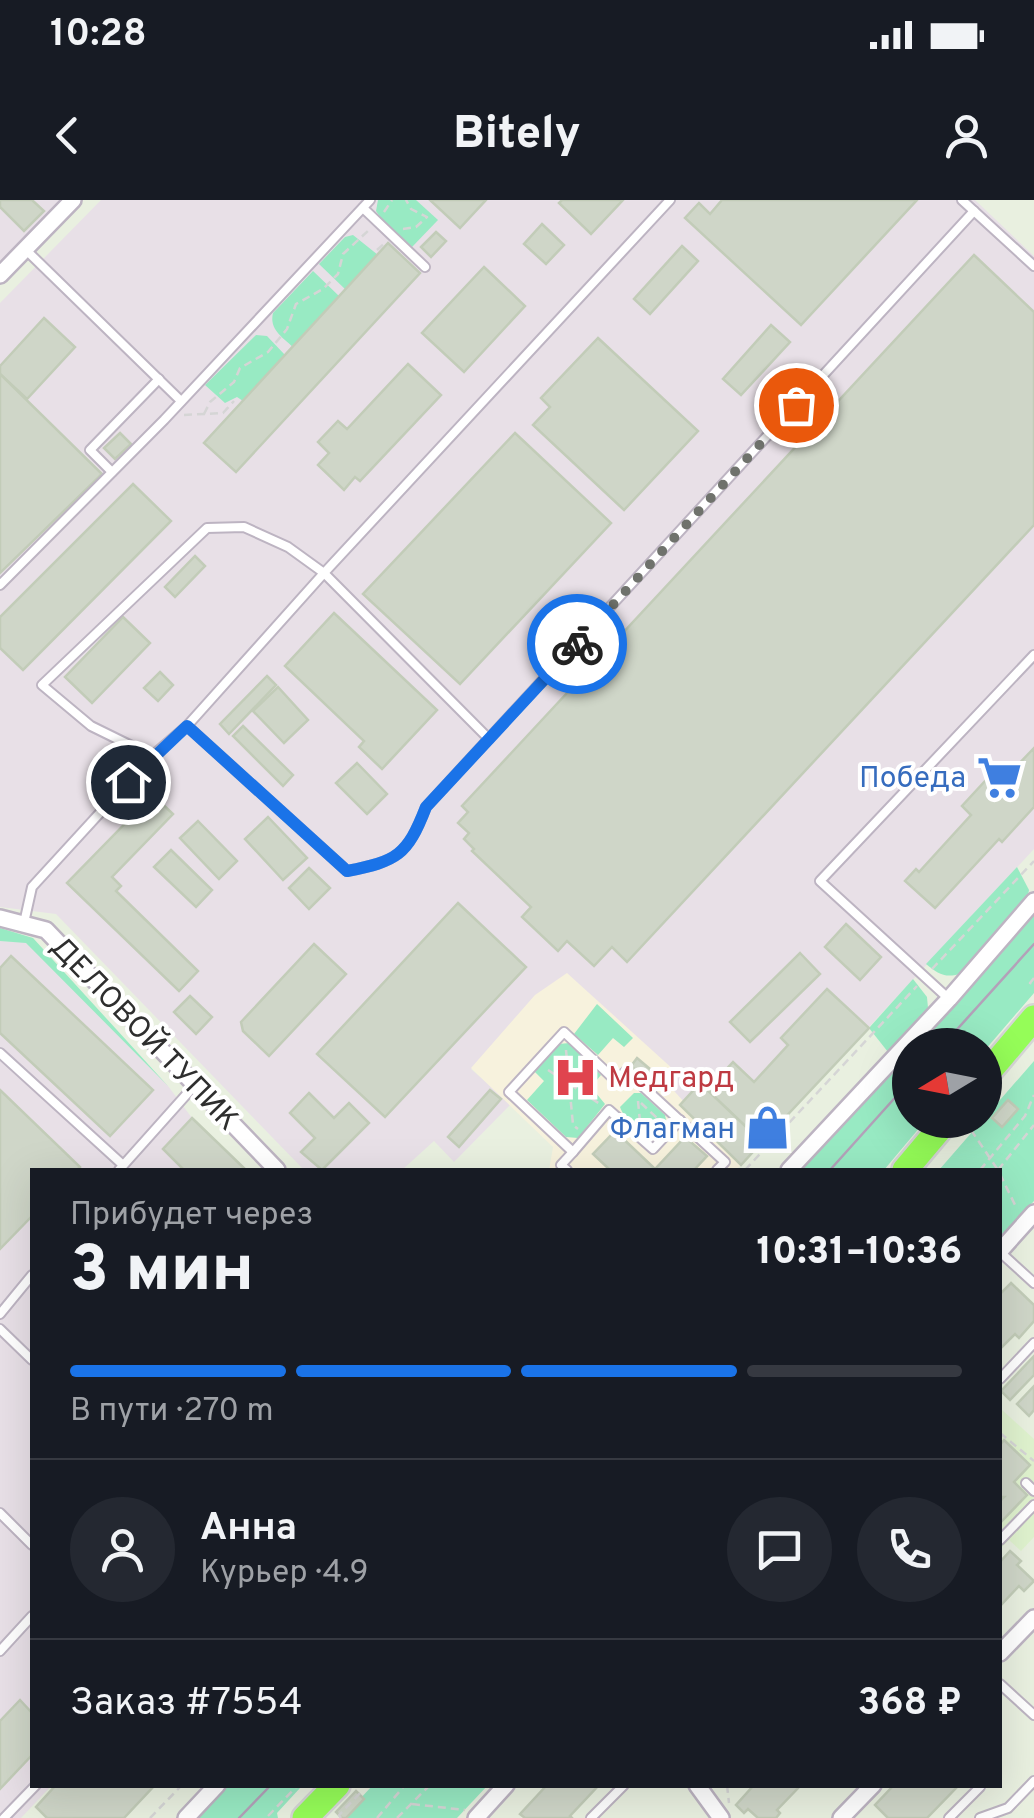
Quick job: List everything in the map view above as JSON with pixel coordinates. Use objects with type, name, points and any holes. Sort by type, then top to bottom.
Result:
[{"type":"main road","points":[[1002,1056],[1034,1018]]},
{"type":"main road","points":[[907,1168],[943,1138]]},
{"type":"main road","points":[[305,1818],[333,1788]]},
{"type":"street","points":[[0,275],[73,200]]},
{"type":"street","points":[[791,1168],[1034,901]]},
{"type":"street","name":"ДЕЛОВОЙ ТУПИК","points":[[0,918],[46,930],[275,1168]]},
{"type":"street","points":[[1002,1250],[1029,1218]]},
{"type":"street","points":[[1002,1651],[1034,1618]]},
{"type":"street","points":[[186,1818],[214,1788]]},
{"type":"street","points":[[482,1816],[504,1788]]},
{"type":"street","points":[[699,1788],[721,1818]]},
{"type":"street","points":[[841,1818],[870,1788]]},
{"type":"lane","points":[[0,584],[178,405],[370,200]]},
{"type":"lane","points":[[24,923],[32,887],[152,756],[187,726],[670,200]]},
{"type":"lane","points":[[962,200],[1034,266]]},
{"type":"lane","points":[[362,208],[426,266]]},
{"type":"lane","points":[[187,726],[347,871],[388,862],[415,836],[426,807],[974,211]]},
{"type":"lane","points":[[25,250],[158,379],[178,405]]},
{"type":"lane","points":[[112,472],[90,450],[158,379]]},
{"type":"lane","points":[[152,756],[91,726],[42,685],[207,528],[244,526],[288,547],[324,573],[489,740]]},
{"type":"lane","points":[[949,998],[820,881],[1034,654]]},
{"type":"lane","points":[[573,1152],[509,1092],[564,1032],[616,1081],[626,1070],[725,1162],[719,1168]]},
{"type":"lane","points":[[0,1054],[121,1168],[194,1086]]},
{"type":"lane","points":[[565,1168],[561,1165],[609,1110],[654,1149],[680,1120]]},
{"type":"lane","points":[[1002,1254],[1034,1283]]},
{"type":"lane","points":[[0,1314],[30,1276]]},
{"type":"lane","points":[[0,1329],[30,1358]]},
{"type":"lane","points":[[1002,1377],[1034,1343]]},
{"type":"lane","points":[[1026,1483],[1034,1491]]},
{"type":"lane","points":[[1002,1538],[1034,1504]]},
{"type":"lane","points":[[0,1514],[30,1543]]},
{"type":"lane","points":[[0,1651],[30,1618]]},
{"type":"lane","points":[[1002,1686],[1034,1715]]},
{"type":"lane","points":[[980,1818],[1008,1808],[1034,1781]]},
{"type":"lane","points":[[4,1818],[33,1788]]},
{"type":"lane","points":[[591,1818],[621,1788]]},
{"type":"lane","points":[[949,1818],[979,1788]]},
{"type":"path","points":[[204,414],[210,402],[234,382],[240,368],[268,352],[287,329],[296,304],[318,294],[338,274],[343,254],[377,221],[392,200]]},
{"type":"path","points":[[378,250],[392,235],[427,220],[426,215],[411,209],[406,200]]},
{"type":"path","points":[[178,405],[184,415],[223,413],[234,401]]},
{"type":"path","points":[[747,1168],[1034,861]]},
{"type":"path","points":[[1034,978],[1030,983],[1034,984]]},
{"type":"path","points":[[564,1032],[572,1125],[588,1135]]},
{"type":"path","points":[[536,1062],[609,1110]]},
{"type":"path","points":[[642,1086],[637,1093],[642,1121]]},
{"type":"path","points":[[982,1168],[1025,1116],[1034,1095]]},
{"type":"path","points":[[638,1101],[658,1119]]},
{"type":"path","points":[[633,1131],[642,1121],[666,1118],[671,1112]]},
{"type":"path","points":[[1000,1168],[1034,1126]]},
{"type":"path","points":[[972,1138],[992,1157],[997,1168]]},
{"type":"path","points":[[1002,1177],[1029,1218]]},
{"type":"path","points":[[1002,1436],[1034,1461]]},
{"type":"path","points":[[150,1818],[179,1788]]},
{"type":"path","points":[[268,1816],[295,1788]]},
{"type":"path","points":[[377,1818],[402,1788]]},
{"type":"path","points":[[397,1818],[427,1788]]},
{"type":"path","points":[[341,1818],[339,1815],[362,1791]]},
{"type":"path","points":[[412,1804],[482,1816]]},
{"type":"shaded area","points":[[0,200],[60,200],[0,263]]},
{"type":"shaded area","points":[[101,200],[975,200],[1034,256],[1034,849],[741,1165],[665,1082],[674,1072],[471,1069],[511,1104],[454,1162],[434,1141],[404,1168],[302,1168],[56,914],[0,907],[0,303]]},
{"type":"shaded area","points":[[0,941],[26,942],[168,1086],[192,1118],[163,1149],[182,1168],[30,1168],[30,1788],[49,1788],[21,1818],[0,1818]]},
{"type":"shaded area","name":"Медгард","points":[[567,973],[675,1071],[666,1082],[741,1165],[549,1168],[553,1147],[471,1068],[535,995]]},
{"type":"shaded area","points":[[1002,1410],[1034,1439],[1034,1537],[1021,1551],[1009,1540],[1002,1547]]},
{"type":"green space","points":[[378,200],[416,200],[438,220],[412,247],[380,217],[376,211]]},
{"type":"green space","points":[[353,235],[378,255],[346,290],[319,264],[345,237]]},
{"type":"green space","points":[[313,271],[339,296],[293,347],[275,328],[273,313]]},
{"type":"green space","points":[[256,335],[267,336],[285,355],[243,401],[237,397],[225,403],[205,385]]},
{"type":"green space","points":[[1017,867],[1029,890],[1027,901],[962,973],[942,974],[926,964]]},
{"type":"green space","points":[[1034,914],[1034,993],[1002,1030],[928,1028]]},
{"type":"green space","points":[[0,928],[33,938],[168,1086],[26,943],[0,941]]},
{"type":"green space","points":[[913,979],[927,997],[928,1008],[910,1028],[892,1028],[892,1048],[888,1052],[869,1028]]},
{"type":"green space","points":[[597,1004],[633,1038],[624,1047],[613,1038],[598,1055],[574,1034]]},
{"type":"green space","points":[[569,1043],[601,1075],[591,1087],[605,1104],[578,1138],[566,1137],[527,1100],[544,1081],[534,1071],[559,1044]]},
{"type":"green space","points":[[1034,1061],[1034,1201],[1002,1235],[1002,1168],[941,1168],[967,1138],[1002,1138],[1002,1098]]},
{"type":"green space","points":[[892,1066],[892,1138],[911,1138],[886,1168],[798,1168]]},
{"type":"green space","points":[[634,1093],[641,1093],[665,1115],[666,1120],[652,1136],[633,1125],[620,1107]]},
{"type":"green space","points":[[225,1788],[300,1788],[277,1813],[278,1818],[198,1818]]},
{"type":"green space","points":[[370,1788],[485,1788],[457,1818],[342,1818]]},
{"type":"building","points":[[0,200],[32,200],[44,211],[24,231],[0,207]]},
{"type":"building","points":[[430,200],[486,200],[460,228]]},
{"type":"building","points":[[623,200],[591,234],[559,203]]},
{"type":"building","points":[[722,200],[917,200],[801,325],[685,218],[699,203],[710,214]]},
{"type":"building","points":[[542,224],[564,245],[546,264],[524,244]]},
{"type":"building","points":[[436,232],[446,241],[431,257],[421,247]]},
{"type":"building","points":[[388,243],[420,273],[236,472],[204,443]]},
{"type":"building","points":[[682,246],[698,261],[650,314],[634,299]]},
{"type":"building","points":[[974,255],[1034,312],[1034,525],[627,962],[612,947],[594,966],[567,941],[558,951],[522,917],[531,907],[464,839],[469,833],[458,823],[468,812],[462,806]]},
{"type":"building","points":[[484,267],[525,306],[464,372],[422,333]]},
{"type":"building","points":[[44,318],[75,347],[27,399],[0,374],[0,366]]},
{"type":"building","points":[[771,325],[790,342],[741,395],[723,379]]},
{"type":"building","points":[[598,338],[698,431],[624,510],[533,425],[550,407],[541,398]]},
{"type":"building","points":[[408,364],[441,395],[360,481],[355,477],[344,490],[318,465],[329,453],[318,442],[338,421],[347,429]]},
{"type":"building","points":[[0,374],[102,474],[0,573]]},
{"type":"building","points":[[120,433],[131,444],[115,459],[104,448]]},
{"type":"building","points":[[515,433],[611,523],[460,684],[363,594]]},
{"type":"building","points":[[133,484],[171,521],[23,670],[0,648],[0,617]]},
{"type":"building","points":[[195,556],[205,566],[175,597],[165,587]]},
{"type":"building","points":[[334,613],[437,710],[382,769],[359,747],[364,741],[285,666]]},
{"type":"building","points":[[123,617],[150,643],[92,703],[65,677]]},
{"type":"building","points":[[160,672],[173,685],[158,701],[144,688]]},
{"type":"building","points":[[267,676],[276,685],[229,734],[220,724]]},
{"type":"building","points":[[278,687],[308,720],[284,743],[253,711]]},
{"type":"building","points":[[243,726],[293,775],[283,786],[233,736]]},
{"type":"building","points":[[1034,748],[1034,807],[935,908],[905,881],[916,869],[919,872],[971,815],[962,806],[998,767],[1005,774],[1012,771]]},
{"type":"building","points":[[357,763],[387,794],[367,814],[336,783]]},
{"type":"building","points":[[153,795],[173,814],[112,877],[121,886],[116,891],[198,971],[179,991],[67,883]]},
{"type":"building","points":[[268,817],[307,858],[283,880],[245,839]]},
{"type":"building","points":[[198,821],[237,861],[219,879],[180,838]]},
{"type":"building","points":[[171,850],[212,890],[196,907],[154,867]]},
{"type":"building","points":[[309,868],[330,888],[309,909],[289,888]]},
{"type":"building","points":[[458,903],[526,967],[385,1117],[317,1054]]},
{"type":"building","points":[[846,924],[881,957],[860,980],[825,947]]},
{"type":"building","points":[[314,944],[346,974],[269,1056],[243,1031],[241,1022]]},
{"type":"building","points":[[800,953],[820,974],[750,1042],[730,1022]]},
{"type":"building","points":[[11,956],[153,1090],[110,1136],[0,1033],[0,968]]},
{"type":"building","points":[[827,989],[869,1028],[762,1142],[707,1090],[733,1062],[754,1082],[788,1045],[781,1038]]},
{"type":"building","points":[[190,996],[212,1017],[196,1034],[174,1012]]},
{"type":"building","points":[[637,1058],[657,1075],[650,1083],[631,1066]]},
{"type":"building","points":[[700,1083],[762,1142],[741,1165],[680,1105]]},
{"type":"building","points":[[0,1090],[80,1167],[30,1168],[30,1218],[0,1249]]},
{"type":"building","points":[[490,1090],[501,1099],[459,1147],[448,1137]]},
{"type":"building","points":[[309,1093],[334,1118],[349,1103],[369,1123],[320,1168],[301,1152],[315,1138],[290,1113]]},
{"type":"building","points":[[1008,1100],[1018,1109],[1002,1127],[1002,1107]]},
{"type":"building","points":[[192,1118],[244,1168],[182,1168],[163,1149]]},
{"type":"building","points":[[615,1131],[654,1168],[608,1168],[593,1154]]},
{"type":"building","points":[[685,1137],[707,1156],[696,1168],[656,1168]]},
{"type":"building","points":[[1011,1283],[1034,1305],[1034,1321],[1019,1338],[1015,1334],[1002,1347],[1002,1292]]},
{"type":"building","points":[[1034,1356],[1034,1375],[1010,1400],[1002,1390]]},
{"type":"building","points":[[1034,1386],[1034,1410],[1029,1416],[1017,1404]]},
{"type":"building","points":[[1004,1440],[1030,1465],[1014,1482],[1027,1495],[1002,1521],[1004,1497]]},
{"type":"building","points":[[1010,1551],[1021,1561],[1017,1565],[1034,1581],[1024,1591],[1019,1586],[1002,1604],[1002,1560]]},
{"type":"building","points":[[20,1700],[30,1711],[30,1757],[0,1789],[0,1721]]},
{"type":"building","points":[[53,1788],[152,1788],[124,1818],[47,1818],[36,1807]]},
{"type":"building","points":[[544,1788],[596,1788],[572,1818],[525,1818],[520,1814]]},
{"type":"building","points":[[751,1788],[798,1788],[777,1810],[780,1813],[776,1818],[758,1818],[736,1805]]},
{"type":"building","points":[[891,1788],[956,1788],[927,1818],[888,1818],[875,1805]]},
{"type":"building","points":[[356,1791],[364,1799],[342,1818],[336,1812]]},
{"type":"tram line","points":[[958,1028],[1034,944]]},
{"type":"tram line","points":[[832,1168],[892,1101]]},
{"type":"tram line","points":[[239,1818],[268,1788]]},
{"type":"way so far","points":[[577,644],[796,405]]},
{"type":"place","name":"Победа","points":[[999,777]]},
{"type":"place","name":"Медгард","points":[[575,1077]]},
{"type":"place","name":"Флагман","points":[[768,1128]]},
{"type":"route","points":[[128,782],[187,726],[347,871],[388,862],[415,836],[426,807],[577,644]]}]
